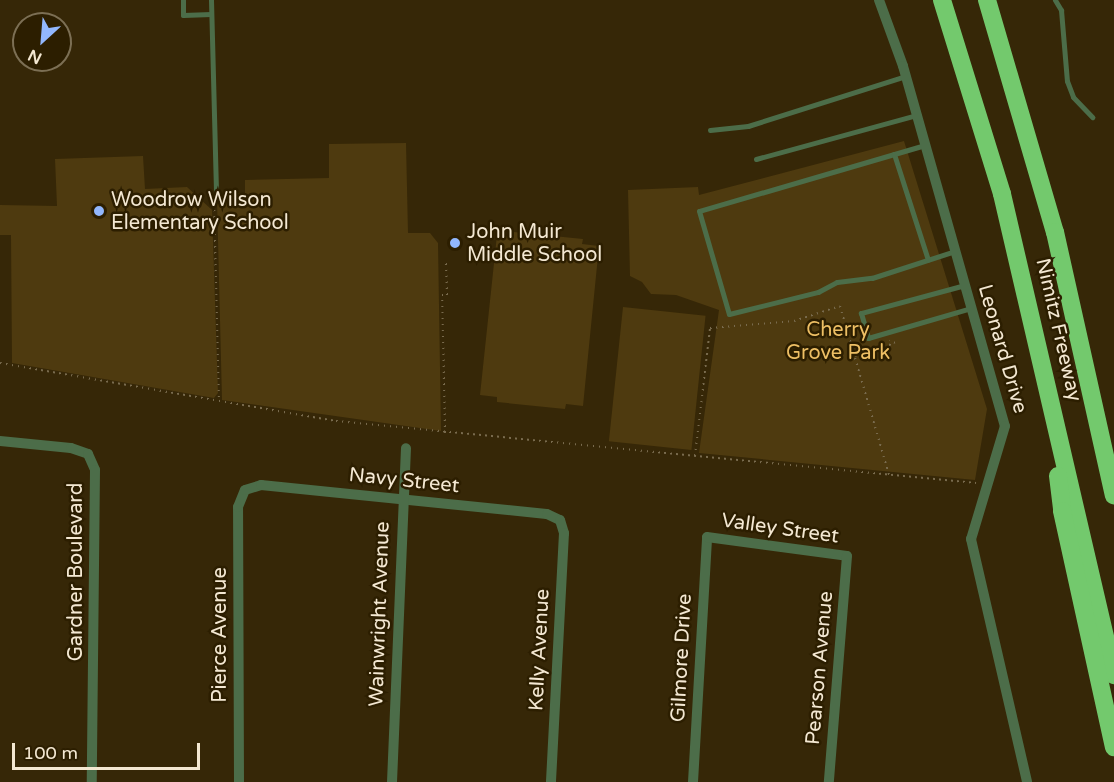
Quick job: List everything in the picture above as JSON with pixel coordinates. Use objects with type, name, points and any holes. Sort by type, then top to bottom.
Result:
[{"type":"highway","name":"Nimitz Freeway","points":[[942,0],[1002,194],[1114,675]]},
{"type":"highway","name":"Nimitz Freeway","points":[[987,0],[1055,232],[1114,495]]},
{"type":"highway","points":[[1050,396],[1062,511],[1114,747]]},
{"type":"street","name":"Leonard Drive","points":[[879,0],[906,76],[1005,426],[971,539],[1027,782]]},
{"type":"street","name":"Gardner Boulevard","points":[[0,441],[71,448],[88,454],[95,470],[92,782]]},
{"type":"street","name":"Wainwright Avenue","points":[[392,782],[406,448]]},
{"type":"street","name":"Navy Street","points":[[245,490],[261,484],[547,514],[560,520]]},
{"type":"street","name":"Pierce Avenue","points":[[239,782],[238,507],[245,490]]},
{"type":"street","name":"Kelly Avenue","points":[[551,782],[564,533],[560,520]]},
{"type":"street","name":"Valley Street","points":[[707,537],[848,556]]},
{"type":"street","name":"Gilmore Drive","points":[[693,782],[707,537]]},
{"type":"street","name":"Pearson Avenue","points":[[829,782],[848,556]]},
{"type":"lane","points":[[183,0],[183,15],[211,14]]},
{"type":"lane","points":[[211,0],[216,190]]},
{"type":"lane","points":[[1054,0],[1061,10],[1067,81],[1073,97],[1092,117]]},
{"type":"lane","points":[[710,130],[748,126],[906,76]]},
{"type":"lane","points":[[756,159],[917,115]]},
{"type":"lane","points":[[925,145],[699,211],[729,314],[956,251]]},
{"type":"lane","points":[[894,154],[928,260]]},
{"type":"lane","points":[[965,285],[861,313],[868,338],[972,308]]},
{"type":"path","points":[[214,198],[219,402]]},
{"type":"path","points":[[445,433],[442,295],[447,295],[446,258]]},
{"type":"path","points":[[695,456],[710,328],[794,321],[840,306],[889,475]]},
{"type":"path","points":[[854,357],[895,343],[880,335]]},
{"type":"path","points":[[0,363],[219,402],[445,433],[988,484]]},
{"type":"green space","name":"Cherry Grove Park","points":[[904,141],[987,409],[975,480],[699,453],[719,310],[676,295],[651,294],[642,282],[630,276],[628,190],[698,187],[699,195]]},
{"type":"green space","points":[[406,143],[408,233],[430,233],[438,243],[441,431],[222,400],[217,199],[229,199],[230,193],[245,193],[245,180],[329,178],[329,144]]},
{"type":"green space","points":[[143,156],[145,189],[187,187],[212,210],[218,393],[214,398],[12,363],[11,235],[0,235],[0,205],[57,206],[55,159]]},
{"type":"green space","points":[[514,232],[583,239],[582,244],[599,246],[583,406],[566,404],[565,409],[497,402],[497,397],[480,395],[497,235],[514,237]]},
{"type":"green space","points":[[623,307],[706,316],[691,450],[609,441]]},
{"type":"place","name":"Woodrow Wilson Elementary School","points":[[99,211]]},
{"type":"place","name":"John Muir Middle School","points":[[455,243]]}]
